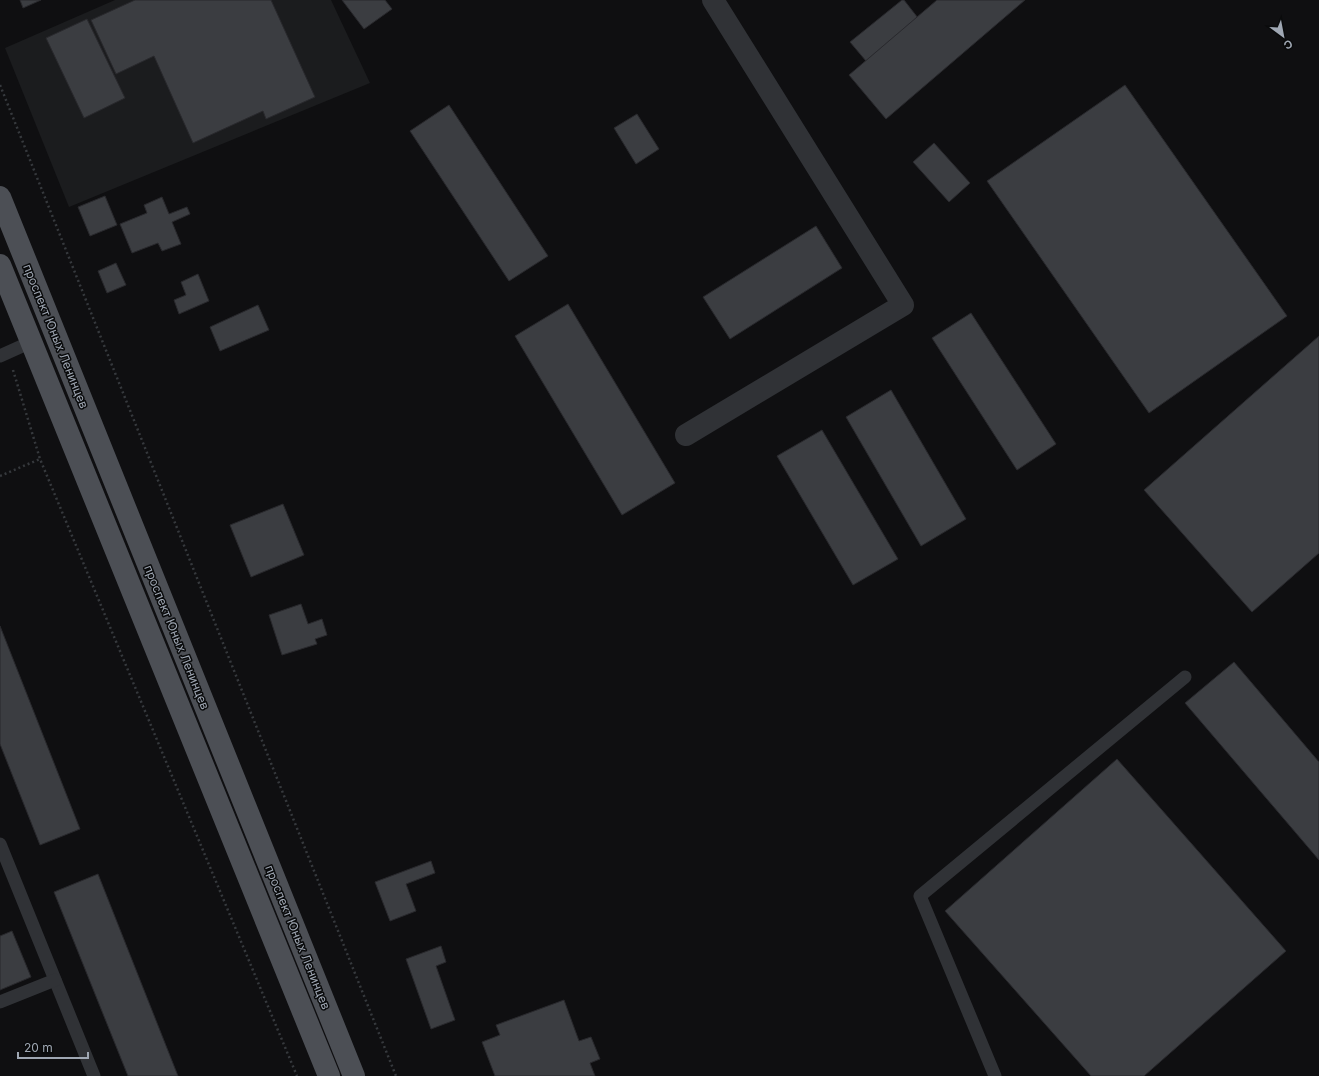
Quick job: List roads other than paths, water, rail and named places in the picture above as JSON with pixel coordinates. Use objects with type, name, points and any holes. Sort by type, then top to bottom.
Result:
[{"type":"main road","name":"проспект Юных Ленинцев","points":[[0,197],[354,1076]]},
{"type":"main road","name":"проспект Юных Ленинцев","points":[[0,265],[329,1076]]},
{"type":"street","points":[[686,435],[903,305],[713,0]]},
{"type":"lane","points":[[4,355],[31,342]]},
{"type":"lane","points":[[995,1076],[920,896],[1185,677]]},
{"type":"lane","points":[[0,844],[94,1076]]},
{"type":"lane","points":[[0,1002],[55,980]]}]
